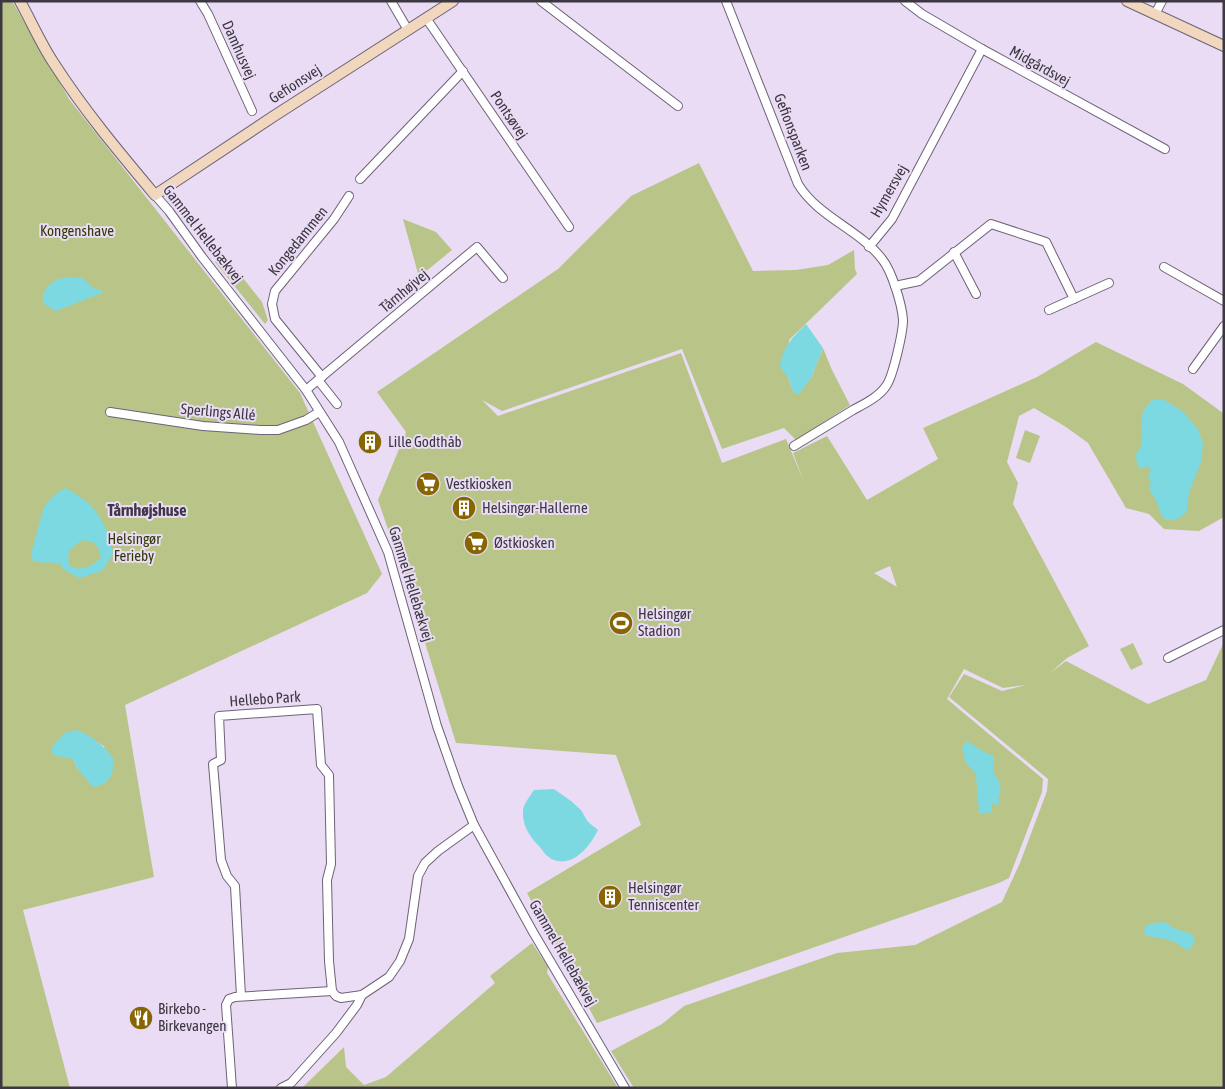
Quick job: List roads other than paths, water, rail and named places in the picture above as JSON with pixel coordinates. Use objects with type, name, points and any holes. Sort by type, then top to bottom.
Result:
[{"type":"main road","name":"Gammel Hellebækvej","points":[[20,1],[52,60],[71,90],[155,195]]},
{"type":"main road","name":"Gefionsvej","points":[[155,195],[453,1]]},
{"type":"main road","points":[[1127,1],[1224,46]]},
{"type":"street","name":"Damhusvej","points":[[200,1],[208,14],[252,111]]},
{"type":"street","points":[[391,1],[408,30]]},
{"type":"street","points":[[541,1],[678,106]]},
{"type":"street","name":"Gefionsparken","points":[[726,1],[798,184],[813,203],[869,247]]},
{"type":"street","name":"Midgårdsvej","points":[[905,1],[922,14],[982,49],[1165,149]]},
{"type":"street","points":[[1155,14],[1162,1]]},
{"type":"street","name":"Pontsøvej","points":[[426,18],[569,227]]},
{"type":"street","name":"Hymersvej","points":[[869,247],[892,219],[982,49]]},
{"type":"street","points":[[360,179],[463,71]]},
{"type":"street","name":"Gammel Hellebækvej","points":[[155,195],[306,390],[338,442],[388,552],[437,726],[474,825],[533,932],[625,1088]]},
{"type":"street","name":"Kongedammen","points":[[320,379],[275,319],[272,304],[275,291],[334,219],[349,196]]},
{"type":"street","points":[[895,286],[919,281],[990,224],[1046,242],[1074,299]]},
{"type":"street","name":"Tårnhøjvej","points":[[306,390],[477,247],[502,278]]},
{"type":"street","points":[[794,446],[877,395],[887,386],[895,362],[903,321],[895,286],[889,271],[882,259],[869,247]]},
{"type":"street","points":[[954,252],[976,294]]},
{"type":"street","points":[[1164,268],[1224,301]]},
{"type":"street","points":[[1049,310],[1109,283]]},
{"type":"street","points":[[1193,369],[1224,326]]},
{"type":"street","points":[[320,379],[336,404]]},
{"type":"street","name":"Sperlings Allé","points":[[110,412],[203,426],[260,430],[278,430],[306,420],[319,412]]},
{"type":"street","points":[[1168,658],[1224,630]]},
{"type":"street","name":"Hellebo Park","points":[[242,996],[235,886],[227,876],[221,860],[213,764],[220,760],[219,716],[317,709],[321,765],[329,775],[331,864],[327,880],[332,991]]},
{"type":"street","points":[[232,1088],[226,1005],[229,999],[242,996],[332,991],[341,998],[362,994],[388,976],[400,961],[409,939],[418,876],[425,863],[438,851],[474,825]]},
{"type":"street","points":[[281,1088],[291,1083],[336,1033],[357,1005],[362,994]]},
{"type":"place","name":"Lille Godthåb","points":[[370,442]]},
{"type":"place","name":"Vestkiosken","points":[[428,484]]},
{"type":"place","name":"Helsingør-Hallerne","points":[[464,508]]},
{"type":"place","name":"Østkiosken","points":[[476,543]]},
{"type":"place","name":"Helsingør Stadion","points":[[621,623]]},
{"type":"place","name":"Helsingør Tenniscenter","points":[[610,897]]},
{"type":"place","name":"Birkebo - Birkevangen","points":[[141,1018]]},
{"type":"district","name":"Tårnhøjshuse","points":[[147,510]]},
{"type":"park label","name":"Kongenshave","points":[[77,231]]},
{"type":"park label","name":"Helsingør Ferieby","points":[[134,548]]}]
